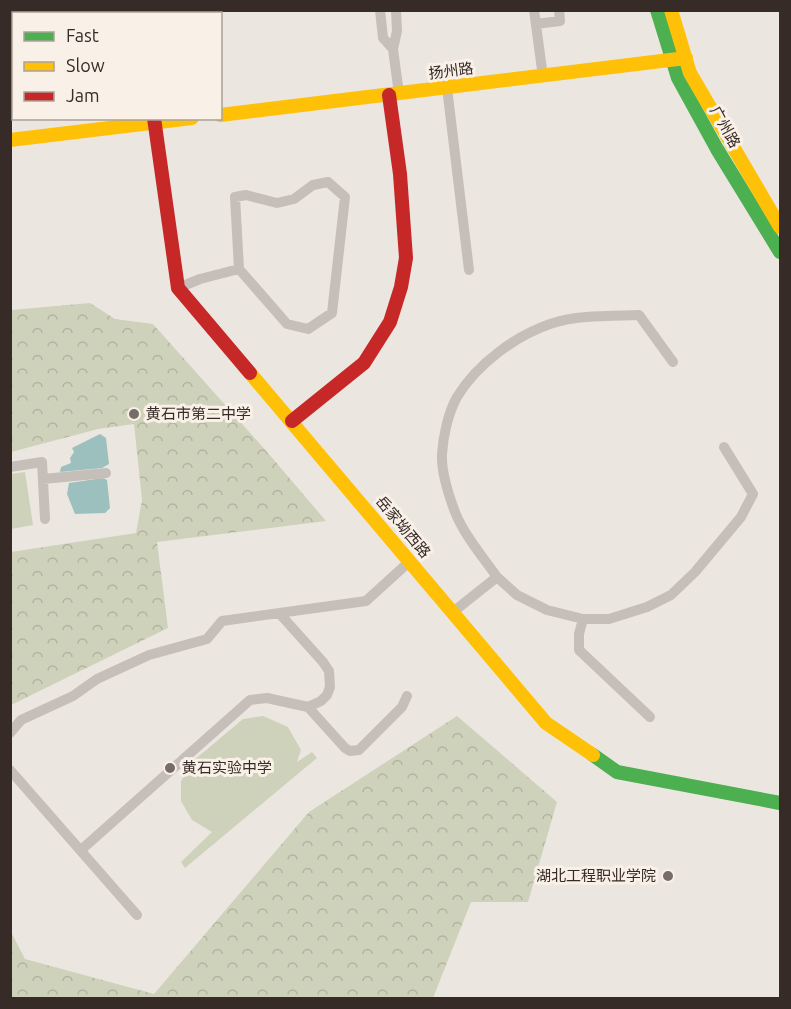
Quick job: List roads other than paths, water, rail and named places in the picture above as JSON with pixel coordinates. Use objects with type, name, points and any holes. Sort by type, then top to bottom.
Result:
[{"type":"main road","name":"广州路","points":[[657,10],[679,59],[690,73],[780,227]]},
{"type":"main road","name":"广州路","points":[[671,10],[679,59],[678,78],[717,149],[780,252]]},
{"type":"main road","name":"扬州路","points":[[222,115],[679,59]]},
{"type":"main road","points":[[292,421],[363,363],[390,322],[401,287],[406,258],[394,94]]},
{"type":"main road","points":[[10,140],[154,121],[178,288]]},
{"type":"main road","name":"岳家坳西路","points":[[178,288],[546,723],[617,772],[780,803]]},
{"type":"street","points":[[62,12],[77,10]]},
{"type":"street","points":[[380,10],[383,38],[393,49]]},
{"type":"street","points":[[394,94],[393,49],[397,31],[396,10]]},
{"type":"street","points":[[534,10],[543,77]]},
{"type":"street","points":[[536,24],[560,21],[559,10]]},
{"type":"street","points":[[447,88],[469,270]]},
{"type":"street","points":[[328,182],[345,197],[333,313],[308,329],[287,324],[239,268],[235,197],[246,195],[277,203],[294,199],[313,185],[328,182]]},
{"type":"street","points":[[178,288],[239,268]]},
{"type":"street","points":[[673,362],[639,315],[555,322],[526,334],[503,350],[477,373],[457,398],[446,431],[442,457],[446,481],[456,514],[497,577],[517,595],[547,610],[583,619],[609,619],[647,607],[671,595],[715,549],[741,517],[753,494],[724,447]]},
{"type":"street","points":[[10,467],[42,462],[45,519]]},
{"type":"street","points":[[43,479],[106,473]]},
{"type":"street","points":[[10,733],[21,720],[74,696],[106,675],[149,655],[207,639],[222,621],[366,601],[410,561]]},
{"type":"street","points":[[453,612],[497,577]]},
{"type":"street","points":[[279,613],[329,671],[330,687],[327,695],[321,701],[308,707]]},
{"type":"street","points":[[583,619],[579,634],[579,650],[650,717]]},
{"type":"street","points":[[81,850],[250,700],[267,698],[308,707],[345,748],[354,751],[359,750],[402,707],[407,696]]},
{"type":"street","points":[[10,770],[137,915]]},
{"type":"water","points":[[100,434],[106,438],[109,464],[102,468],[60,472],[61,467],[71,463],[70,458],[74,452],[72,448]]},
{"type":"water","points":[[103,478],[107,480],[110,508],[105,513],[75,514],[67,494],[69,483]]},
{"type":"place","name":"黄石市第二中学","points":[[134,414]]},
{"type":"place","name":"黄石实验中学","points":[[170,768]]},
{"type":"place","name":"湖北工程职业学院","points":[[668,876]]}]
